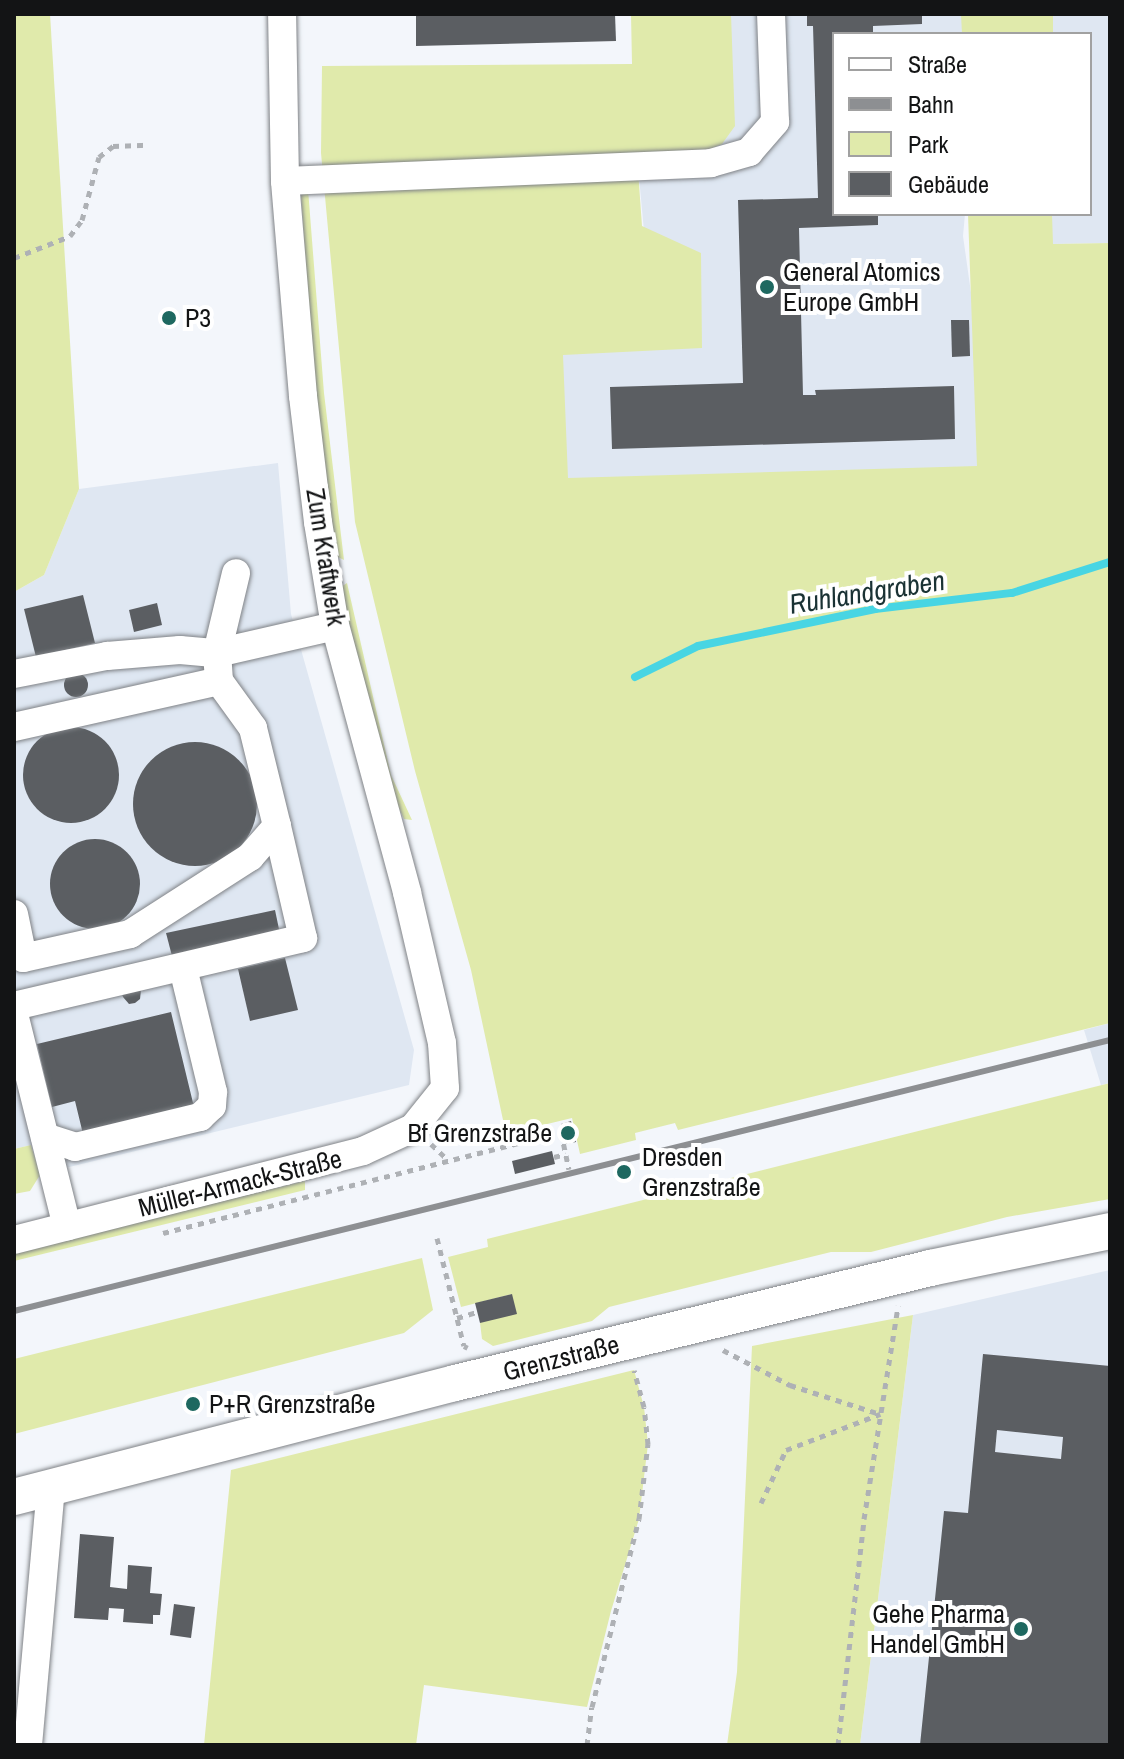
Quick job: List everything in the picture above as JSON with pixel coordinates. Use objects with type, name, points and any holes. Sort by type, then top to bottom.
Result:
[{"type":"main road","name":"Grenzstraße","points":[[14,1497],[691,1326],[903,1275],[1110,1231]]},
{"type":"street","name":"Zum Kraftwerk","points":[[282,14],[285,181],[303,396],[335,626],[410,907],[442,1043],[445,1088]]},
{"type":"street","points":[[285,181],[711,163],[749,152],[775,122],[771,14]]},
{"type":"street","points":[[218,667],[236,573]]},
{"type":"street","points":[[14,727],[218,667],[335,626]]},
{"type":"street","points":[[14,674],[107,656],[180,650],[218,667],[253,728],[303,938],[183,968],[15,1020],[67,1227]]},
{"type":"street","points":[[14,914],[19,964],[130,934],[250,857],[277,826]]},
{"type":"street","points":[[45,1137],[75,1147],[200,1117],[212,1106],[213,1092],[183,968]]},
{"type":"street","name":"Müller-Armack-Straße","points":[[14,1240],[363,1151],[413,1128],[445,1088]]},
{"type":"street","points":[[28,1745],[51,1487]]},
{"type":"path","points":[[14,258],[70,236],[82,220],[99,157],[113,146],[148,145]]},
{"type":"path","points":[[152,1236],[561,1132],[569,1169]]},
{"type":"path","points":[[554,1157],[566,1154]]},
{"type":"path","points":[[437,1238],[464,1346],[482,1355],[487,1376]]},
{"type":"path","points":[[838,1745],[864,1519],[903,1275]]},
{"type":"path","points":[[457,1318],[477,1312]]},
{"type":"path","points":[[691,1326],[713,1345],[790,1385],[880,1414]]},
{"type":"path","points":[[587,1745],[592,1707],[639,1519],[648,1444],[644,1407],[626,1342]]},
{"type":"path","points":[[761,1503],[786,1450],[880,1414]]},
{"type":"shaded area","points":[[726,14],[981,14],[980,32],[832,32],[832,216],[965,216],[963,236],[996,470],[562,484],[562,355],[651,306],[637,156]]},
{"type":"shaded area","points":[[1053,14],[1110,14],[1110,243],[1052,244],[1052,216],[1092,216],[1092,32],[1053,32]]},
{"type":"shaded area","points":[[278,463],[291,614],[414,1050],[409,1085],[65,1168],[59,1148],[34,1154],[31,1145],[14,1149],[14,592],[44,575],[79,489]]},
{"type":"shaded area","points":[[1110,1023],[1110,1083],[1101,1085],[1084,1030]]},
{"type":"shaded area","name":"Gehe Pharma Handel GmbH","points":[[1110,1270],[1110,1745],[860,1745],[913,1315]]},
{"type":"green space","points":[[14,14],[50,14],[79,489],[44,575],[14,592]]},
{"type":"green space","points":[[631,14],[731,14],[735,126],[722,144],[701,153],[637,156],[642,226],[701,253],[702,348],[563,355],[568,478],[977,466],[968,216],[1052,216],[1053,244],[1110,243],[1110,1023],[678,1130],[675,1123],[635,1133],[636,1140],[580,1154],[572,1118],[506,1134],[471,970],[415,771],[355,522],[321,153],[322,66],[632,64]]},
{"type":"green space","points":[[961,14],[1053,14],[1053,32],[962,32]]},
{"type":"green space","points":[[308,189],[324,393],[344,560],[336,556],[315,394],[301,195]]},
{"type":"green space","points":[[347,583],[391,775],[412,820],[404,819],[385,778],[341,587]]},
{"type":"green space","points":[[1110,1083],[1110,1199],[1007,1217],[871,1252],[831,1252],[609,1307],[592,1321],[493,1346],[482,1339],[480,1323],[512,1294],[461,1307],[448,1257],[488,1247],[487,1239]]},
{"type":"green space","points":[[31,1145],[40,1175],[30,1191],[14,1194],[14,1149]]},
{"type":"green space","points":[[305,1181],[305,1190],[14,1261],[14,1252]]},
{"type":"green space","points":[[422,1258],[433,1310],[404,1333],[14,1434],[14,1359]]},
{"type":"green space","points":[[913,1315],[860,1745],[727,1745],[737,1672],[752,1346]]},
{"type":"green space","points":[[634,1370],[644,1407],[648,1444],[639,1519],[611,1611],[587,1707],[424,1685],[416,1745],[204,1745],[231,1470]]},
{"type":"building","points":[[416,14],[615,14],[616,41],[416,46]]},
{"type":"building","points":[[807,14],[922,14],[922,24],[873,26],[873,32],[832,32],[832,216],[878,216],[878,225],[799,228],[803,395],[816,395],[815,390],[954,386],[955,439],[612,449],[610,387],[743,383],[738,200],[818,198],[813,26],[807,26]]},
{"type":"building","points":[[951,320],[969,320],[970,356],[952,357]]},
{"type":"building","points":[[83,595],[95,643],[36,657],[24,609]]},
{"type":"building","points":[[157,603],[162,625],[134,632],[129,610]]},
{"type":"building","points":[[76,673],[84,677],[88,685],[84,693],[76,697],[68,693],[64,685],[68,677]]},
{"type":"building","points":[[62,727],[80,727],[98,735],[111,748],[119,766],[116,794],[98,815],[80,823],[62,823],[44,815],[31,802],[23,784],[23,766],[31,748],[44,735]]},
{"type":"building","points":[[195,742],[219,747],[239,760],[252,780],[257,804],[252,828],[239,848],[219,861],[195,866],[171,861],[151,848],[138,828],[133,804],[138,780],[151,760],[171,747]]},
{"type":"building","points":[[95,839],[112,842],[127,852],[137,867],[140,884],[137,901],[127,916],[112,926],[95,929],[78,926],[63,916],[53,901],[50,884],[53,867],[63,852],[78,842]]},
{"type":"building","points":[[275,910],[280,934],[172,956],[166,933]]},
{"type":"building","points":[[285,958],[298,1010],[250,1021],[238,969]]},
{"type":"building","points":[[141,990],[140,999],[135,1003],[129,1004],[122,994]]},
{"type":"building","points":[[171,1012],[194,1107],[83,1134],[75,1101],[52,1107],[37,1044]]},
{"type":"building","name":"Bf Grenzstraße","points":[[571,1121],[576,1142],[566,1144],[561,1124]]},
{"type":"building","points":[[552,1151],[555,1164],[515,1174],[512,1161]]},
{"type":"building","points":[[512,1294],[517,1314],[480,1323],[475,1303]]},
{"type":"building","name":"Gehe Pharma Handel GmbH","points":[[983,1354],[1110,1366],[1110,1745],[920,1745],[944,1511],[968,1513]],"holes":[[[997,1430],[1063,1437],[1061,1459],[995,1452]]]},
{"type":"building","points":[[80,1534],[114,1537],[110,1587],[127,1589],[128,1565],[152,1567],[150,1593],[162,1594],[160,1615],[153,1615],[153,1624],[123,1622],[124,1609],[109,1608],[108,1620],[74,1618]]},
{"type":"building","points":[[174,1604],[195,1607],[191,1638],[170,1635]]},
{"type":"waterway","name":"Ruhlandgraben","points":[[635,677],[698,646],[875,609],[1012,593],[1110,562]]},
{"type":"railway","points":[[14,1311],[1110,1040]]},
{"type":"place","name":"General Atomics Europe GmbH","points":[[767,287]]},
{"type":"place","name":"P3","points":[[169,318]]},
{"type":"place","name":"Bf Grenzstraße","points":[[568,1133]]},
{"type":"place","name":"Dresden Grenzstraße","points":[[624,1172]]},
{"type":"place","name":"P+R Grenzstraße","points":[[193,1404]]},
{"type":"place","name":"Gehe Pharma Handel GmbH","points":[[1021,1629]]}]
